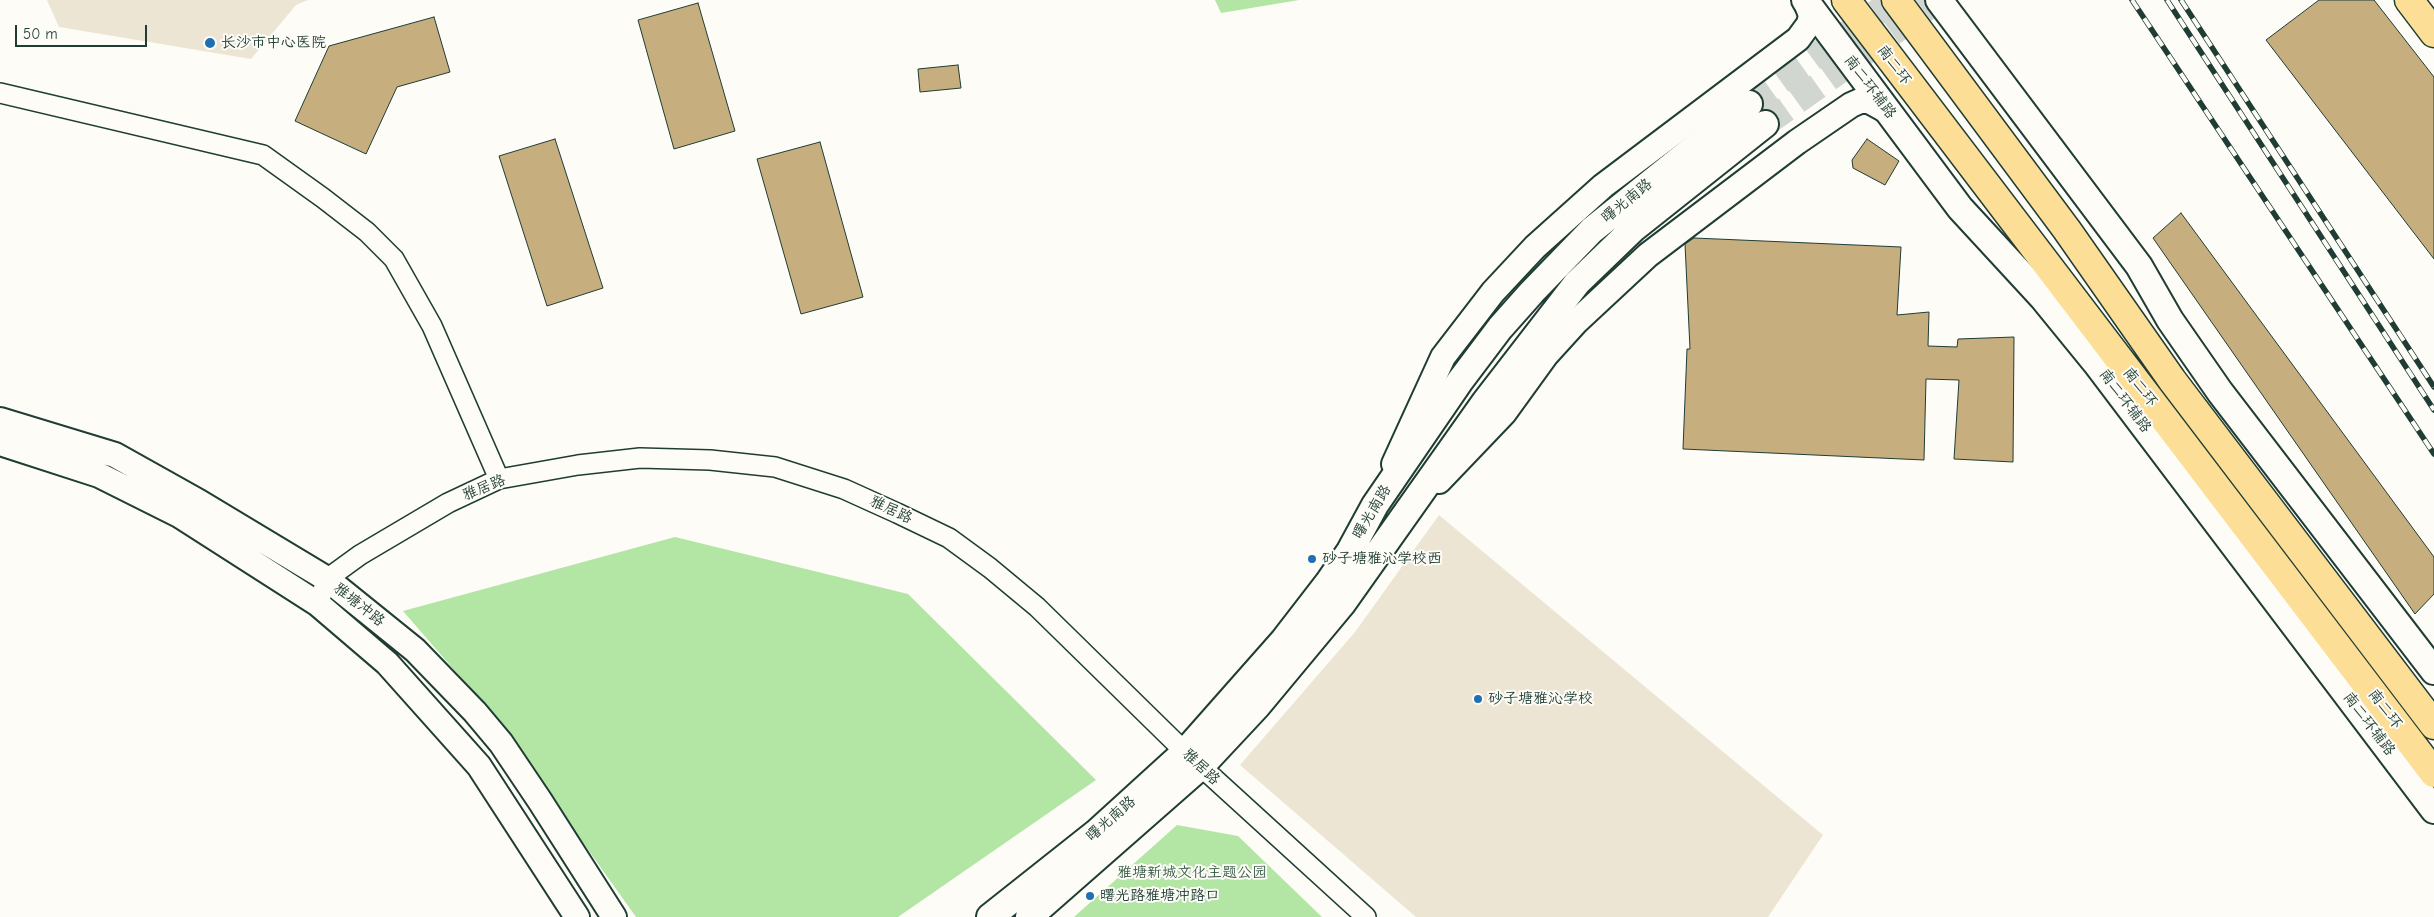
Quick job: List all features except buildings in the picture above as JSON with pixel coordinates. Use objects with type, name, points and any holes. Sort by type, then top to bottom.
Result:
[{"type":"main road","name":"南二环辅路","points":[[1805,0],[1960,208],[2043,298],[2096,363],[2434,810]]},
{"type":"main road","name":"南二环","points":[[1846,0],[2434,774]]},
{"type":"main road","name":"南二环","points":[[1896,0],[2067,230],[2172,380],[2434,725]]},
{"type":"main road","points":[[1939,0],[2138,266],[2170,320],[2220,392],[2434,671]]},
{"type":"main road","points":[[2409,0],[2434,33]]},
{"type":"main road","name":"曙光南路","points":[[990,917],[1193,759],[1306,612],[1350,550],[1375,504],[1460,381],[1500,328],[1592,230],[1749,104]]},
{"type":"main road","name":"曙光南路","points":[[1029,917],[1294,663],[1342,604],[1485,402],[1577,283],[1634,228],[1765,124]]},
{"type":"street","points":[[1375,504],[1443,357],[1493,292],[1534,247],[1603,186],[1798,39],[1810,24],[1811,15],[1805,0]]},
{"type":"street","points":[[0,93],[263,155],[324,198],[367,232],[394,259],[432,326],[499,479]]},
{"type":"street","points":[[1398,524],[1504,413],[1546,355],[1576,322],[1648,255],[1798,142],[1851,105],[1860,101],[1869,102],[1889,112]]},
{"type":"street","name":"雅塘冲路","points":[[0,420],[115,455],[199,502],[327,580],[415,650],[475,712],[501,743],[614,917]]},
{"type":"street","name":"雅塘冲路","points":[[0,443],[99,475],[179,515],[318,604],[387,663],[479,766],[577,917]]},
{"type":"street","name":"雅居路","points":[[327,580],[360,556],[448,503],[499,479],[578,465],[640,458],[660,458],[710,460],[775,468],[844,488],[949,538],[990,568],[1037,607],[1193,759],[1366,917]]},
{"type":"street","points":[[318,604],[327,580]]},
{"type":"shaded area","name":"长沙市中心医院","points":[[47,0],[308,0],[296,5],[251,59],[59,27]]},
{"type":"shaded area","name":"砂子塘雅沁学校","points":[[1439,515],[1823,835],[1768,917],[1416,917],[1240,765],[1355,632]]},
{"type":"green space","points":[[1215,0],[1299,0],[1221,13]]},
{"type":"green space","points":[[675,537],[908,594],[1096,780],[898,917],[636,917],[487,708],[403,611]]},
{"type":"green space","name":"雅塘新城文化主题公园","points":[[1177,825],[1238,836],[1322,917],[1074,917]]},
{"type":"tunnel","points":[[1749,104],[1894,0]]},
{"type":"tunnel","points":[[1765,124],[1938,0]]},
{"type":"railway","points":[[2132,0],[2434,454]]},
{"type":"railway","points":[[2167,0],[2434,410]]},
{"type":"railway","points":[[2181,0],[2434,387]]},
{"type":"place","name":"长沙市中心医院","points":[[210,43]]},
{"type":"place","name":"砂子塘雅沁学校西","points":[[1312,559]]},
{"type":"place","name":"砂子塘雅沁学校","points":[[1478,699]]},
{"type":"place","name":"曙光路雅塘冲路口","points":[[1090,896]]}]
